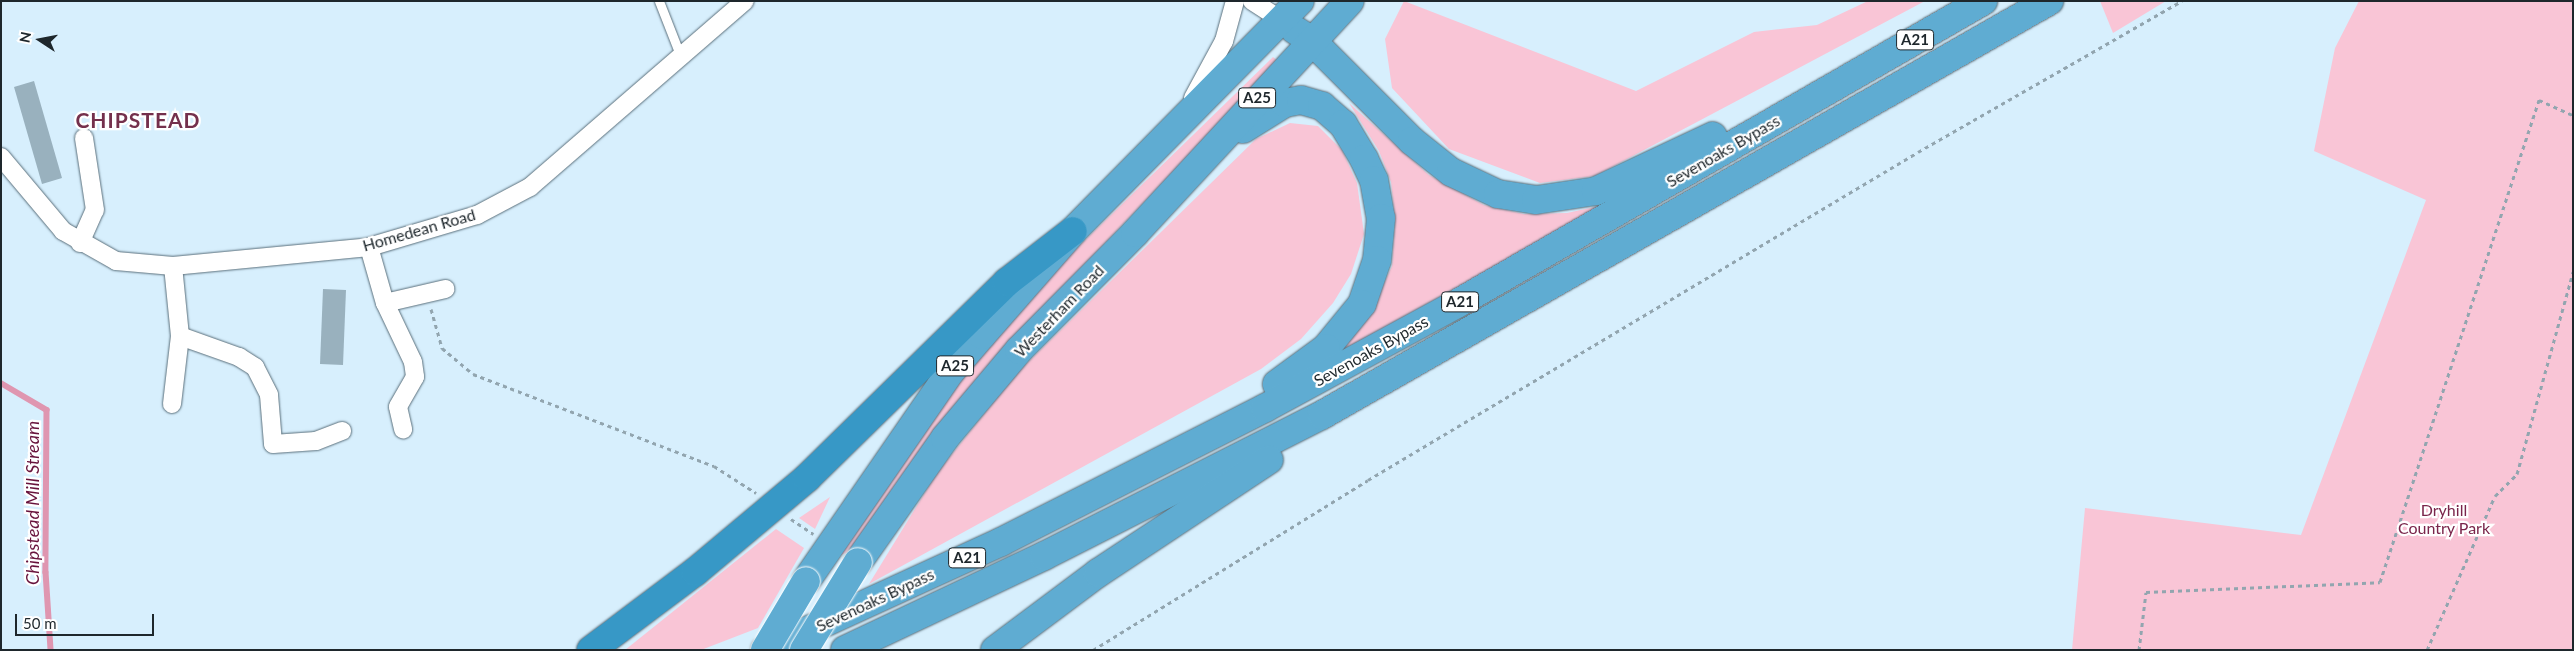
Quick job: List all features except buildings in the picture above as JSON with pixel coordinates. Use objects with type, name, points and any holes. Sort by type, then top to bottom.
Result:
[{"type":"highway","name":"Westerham Road","points":[[804,650],[858,562],[945,438],[1019,350],[1204,158],[1311,40],[1350,1]]},
{"type":"highway","name":"Sevenoaks Bypass","points":[[765,650],[1066,510],[1395,338],[1983,1]]},
{"type":"highway","name":"Sevenoaks Bypass","points":[[845,650],[1128,515],[1399,374],[2049,1]]},
{"type":"highway","name":"A25","points":[[765,650],[831,543],[951,371],[1073,231],[1182,118],[1291,11]]},
{"type":"highway","points":[[1291,11],[1311,40],[1392,123],[1452,172],[1490,192],[1536,200],[1577,196],[1616,185],[1759,111],[1847,79]]},
{"type":"highway","points":[[1066,510],[1303,368],[1340,334],[1368,290],[1380,245],[1378,198],[1364,158],[1332,113],[1313,103],[1285,103],[1267,111],[1204,158]]},
{"type":"highway","points":[[591,650],[774,506],[841,446],[1007,282],[1073,231]]},
{"type":"highway","points":[[995,650],[1098,573],[1399,374]]},
{"type":"street","name":"Homedean Road","points":[[1,157],[44,213],[80,244],[123,262],[173,266],[369,247],[477,215],[530,187],[680,55],[745,1]]},
{"type":"street","points":[[1182,118],[1224,41],[1235,1]]},
{"type":"street","points":[[1252,1],[1291,11]]},
{"type":"street","points":[[80,244],[95,210],[84,138]]},
{"type":"street","points":[[369,247],[385,303],[414,362],[414,377],[398,407],[403,429]]},
{"type":"street","points":[[172,404],[180,336],[173,266]]},
{"type":"street","points":[[385,303],[425,292],[445,289]]},
{"type":"street","points":[[180,336],[239,357],[255,367],[269,395],[273,444],[316,441],[342,431]]},
{"type":"lane","points":[[659,1],[680,55]]},
{"type":"path","points":[[1093,650],[1910,157],[2182,1]]},
{"type":"path","points":[[2139,650],[2146,592],[2380,582],[2539,100],[2573,115]]},
{"type":"path","points":[[2427,650],[2495,496],[2518,474],[2573,272]]},
{"type":"path","points":[[425,292],[442,348],[473,374],[714,466],[831,543]]},
{"type":"green space","points":[[1404,1],[1636,91],[1754,32],[1817,25],[1868,1],[1925,1],[1595,176],[1540,183],[1449,149],[1392,88],[1385,39]]},
{"type":"green space","points":[[2100,1],[2166,1],[2113,33]]},
{"type":"green space","name":"Dryhill Country Park","points":[[2359,1],[2573,1],[2573,650],[2072,650],[2085,508],[2301,535],[2426,200],[2314,151],[2335,48]]},
{"type":"green space","points":[[1273,57],[1278,61],[1005,348],[851,551],[836,557],[981,352],[1073,252]]},
{"type":"green space","points":[[1349,103],[1429,175],[1484,205],[1524,214],[1567,213],[1608,204],[1336,354],[1373,307],[1392,266],[1395,220],[1391,182],[1379,151]]},
{"type":"green space","points":[[1290,123],[1318,126],[1342,150],[1357,183],[1364,234],[1351,274],[1333,303],[1301,339],[1261,369],[869,584],[937,473],[1016,374],[1256,139]]},
{"type":"green space","points":[[830,497],[815,529],[799,518]]},
{"type":"green space","points":[[776,529],[804,548],[758,628],[701,650],[625,650]]},
{"type":"waterway","name":"Chipstead Mill Stream","points":[[1,383],[47,410],[46,572],[51,650]]},
{"type":"district","name":"CHIPSTEAD","points":[[138,120]]}]
